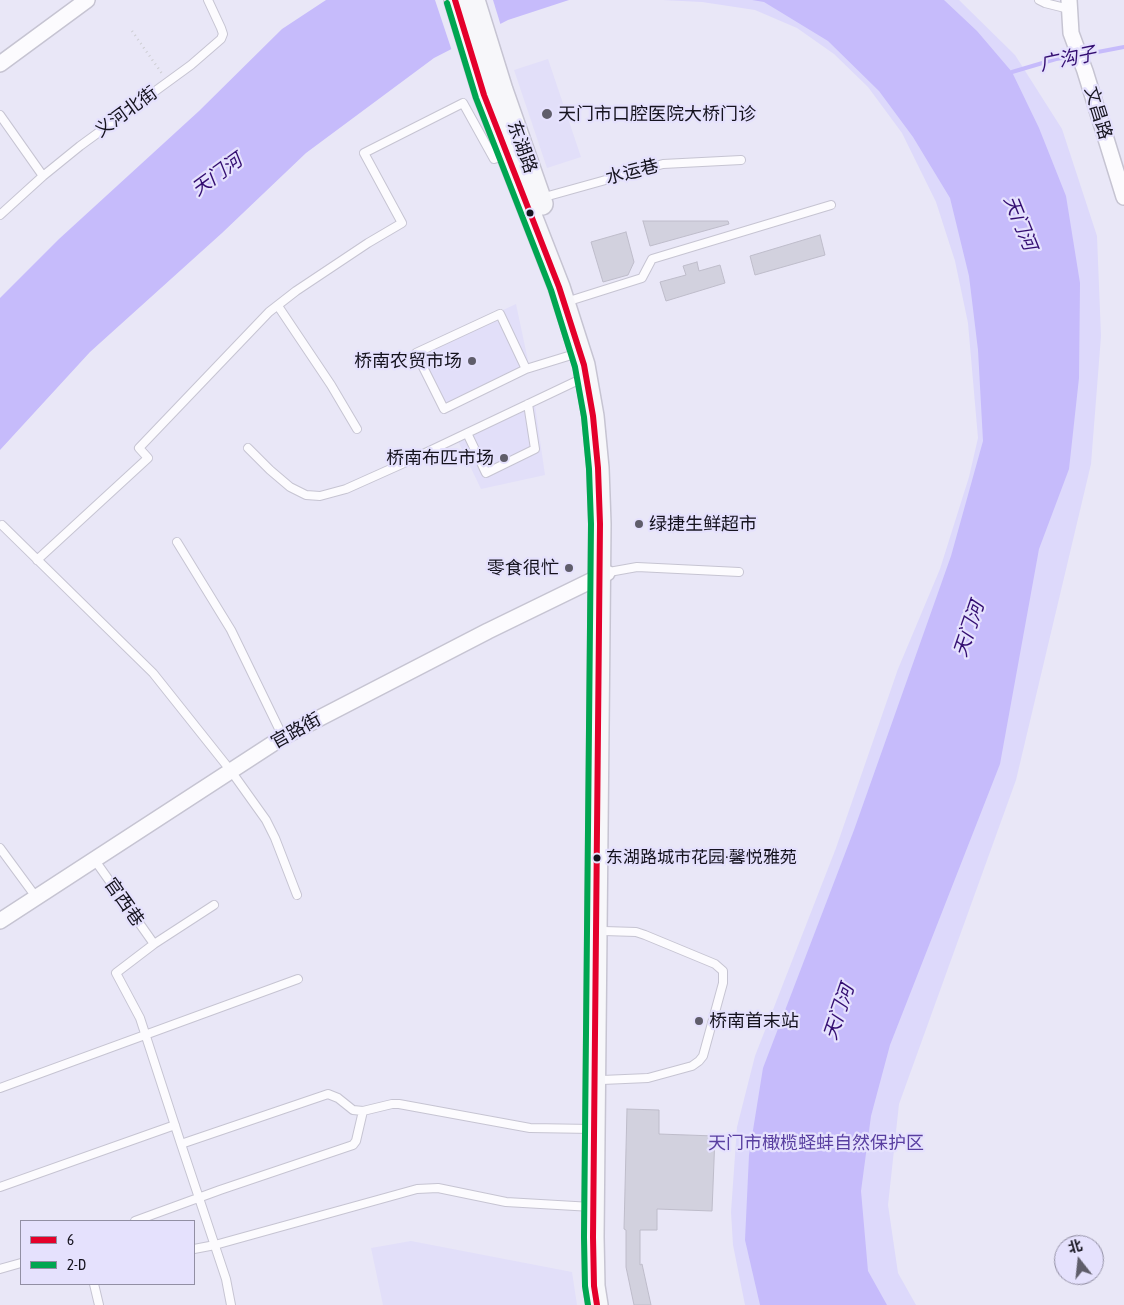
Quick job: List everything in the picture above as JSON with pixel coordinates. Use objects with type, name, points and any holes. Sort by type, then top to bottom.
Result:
[{"type":"main road","points":[[455,0],[493,92]]},
{"type":"main road","points":[[474,0],[493,92]]},
{"type":"main road","name":"东湖路","points":[[493,92],[507,154],[534,200]]},
{"type":"main road","name":"东湖路","points":[[493,92],[570,301],[604,415],[608,467],[604,574],[593,1207],[593,1263],[597,1305]]},
{"type":"main road","name":"东湖路","points":[[570,301],[580,353],[591,374]]},
{"type":"main road","name":"东湖路","points":[[604,574],[604,931],[599,1263],[604,1305]]},
{"type":"street","points":[[0,64],[87,0]]},
{"type":"street","name":"文昌路","points":[[1069,4],[1071,33],[1085,71],[1124,197]]},
{"type":"street","name":"官路街","points":[[0,921],[283,737],[488,631],[604,574]]},
{"type":"lane","name":"义河北街","points":[[0,215],[80,146],[191,65],[221,39],[223,34],[221,28],[208,0]]},
{"type":"lane","points":[[1039,0],[1069,4]]},
{"type":"lane","points":[[36,560],[148,458],[139,448],[251,330],[296,291],[368,243],[402,223],[364,153],[463,103],[494,160],[507,154]]},
{"type":"lane","points":[[0,115],[43,176]]},
{"type":"lane","name":"水运巷","points":[[534,200],[662,164],[740,160]]},
{"type":"lane","points":[[570,301],[642,278],[652,259],[831,205]]},
{"type":"lane","points":[[278,306],[331,385],[357,429]]},
{"type":"lane","points":[[526,369],[500,314],[416,353],[444,409],[526,369],[580,353]]},
{"type":"lane","points":[[248,448],[290,487],[306,495],[320,496],[346,490],[591,374]]},
{"type":"lane","points":[[467,433],[486,472],[494,469],[535,449],[528,404]]},
{"type":"lane","points":[[2,525],[153,673],[231,771],[266,820],[297,895]]},
{"type":"lane","points":[[177,542],[231,630],[283,737]]},
{"type":"lane","points":[[604,574],[637,567],[739,572]]},
{"type":"lane","points":[[0,848],[36,898]]},
{"type":"lane","name":"官西巷","points":[[94,860],[154,944]]},
{"type":"lane","points":[[214,905],[154,944],[116,973],[140,1018],[146,1035],[226,1279],[231,1305]]},
{"type":"lane","points":[[602,1080],[648,1078],[692,1066],[699,1062],[703,1056],[723,983],[723,971],[715,964],[636,932],[604,931]]},
{"type":"lane","points":[[0,1088],[298,979]]},
{"type":"lane","points":[[181,1144],[328,1094],[338,1098],[353,1110],[363,1111],[399,1104],[530,1128],[594,1129]]},
{"type":"lane","points":[[139,1220],[353,1145],[356,1142],[363,1111]]},
{"type":"lane","points":[[0,1187],[175,1125]]},
{"type":"lane","points":[[195,1249],[215,1245],[417,1189],[438,1188],[506,1202],[593,1207]]},
{"type":"lane","points":[[0,1269],[20,1263]]},
{"type":"lane","points":[[94,1285],[99,1305]]},
{"type":"path","points":[[132,30],[168,82]]},
{"type":"shaded area","name":"天门市口腔医院大桥门诊","points":[[548,59],[581,157],[547,168],[514,70]]},
{"type":"shaded area","name":"桥南农贸市场","points":[[516,304],[530,370],[443,413],[412,352]]},
{"type":"shaded area","name":"桥南布匹市场","points":[[535,405],[545,475],[481,489],[458,441]]},
{"type":"shaded area","points":[[411,1241],[572,1272],[577,1305],[383,1305],[371,1248]]},
{"type":"green space","name":"天门市橄榄蛏蚌自然保护区","points":[[663,0],[959,0],[1015,55],[1062,129],[1097,236],[1101,336],[1091,464],[1016,780],[899,1104],[888,1205],[898,1273],[916,1305],[745,1305],[733,1245],[731,1212],[737,1127],[755,1056],[836,848],[898,669],[940,569],[969,477],[978,438],[968,323],[955,261],[936,202],[902,133],[868,87],[834,54],[797,28],[755,10],[702,2]]},
{"type":"water","name":"天门河","points":[[326,0],[569,0],[508,20],[434,58],[306,153],[222,233],[90,352],[0,450],[0,298],[59,239],[199,111],[282,29]]},
{"type":"water","name":"天门市橄榄蛏蚌自然保护区","points":[[752,0],[944,0],[977,31],[1012,72],[1039,128],[1066,196],[1080,283],[1079,378],[1069,469],[1039,549],[1000,764],[890,1045],[871,1116],[861,1191],[868,1271],[887,1305],[760,1305],[745,1240],[749,1155],[763,1068],[854,830],[951,556],[983,441],[978,350],[969,276],[950,198],[913,137],[879,91],[828,41],[764,2]]},
{"type":"pier","points":[[435,0],[493,0],[501,26],[452,51]]},
{"type":"building","points":[[643,221],[728,221],[729,224],[650,246]]},
{"type":"building","points":[[626,232],[634,262],[628,275],[603,282],[591,242]]},
{"type":"building","points":[[820,235],[825,255],[755,275],[750,256]]},
{"type":"building","points":[[697,262],[699,271],[720,265],[725,283],[666,301],[660,282],[686,275],[683,266]]},
{"type":"building","points":[[627,1109],[659,1110],[659,1134],[715,1136],[712,1211],[657,1209],[657,1230],[640,1230],[640,1265],[642,1264],[651,1305],[634,1305],[626,1267],[626,1230],[624,1229]]},
{"type":"waterway","name":"广沟子","points":[[1082,55],[1124,47]]},
{"type":"waterway","name":"广沟子","points":[[1012,72],[1056,59],[1075,56]]},
{"type":"transit line","name":"6","points":[[455,0],[484,95],[559,287],[584,365],[593,416],[598,468],[600,524],[593,1237],[594,1286],[597,1305]]},
{"type":"transit line","name":"2-D","points":[[447,3],[476,98],[551,290],[575,367],[584,417],[589,469],[591,524],[584,1237],[585,1286],[588,1305]]},
{"type":"place","name":"天门市口腔医院大桥门诊","points":[[547,114]]},
{"type":"place","name":"桥南农贸市场","points":[[472,361]]},
{"type":"place","name":"桥南布匹市场","points":[[504,458]]},
{"type":"place","name":"绿捷生鲜超市","points":[[639,524]]},
{"type":"place","name":"零食很忙","points":[[569,568]]},
{"type":"place","name":"东湖路城市花园·馨悦雅苑","points":[[597,858]]},
{"type":"place","name":"桥南首末站","points":[[699,1021]]}]
